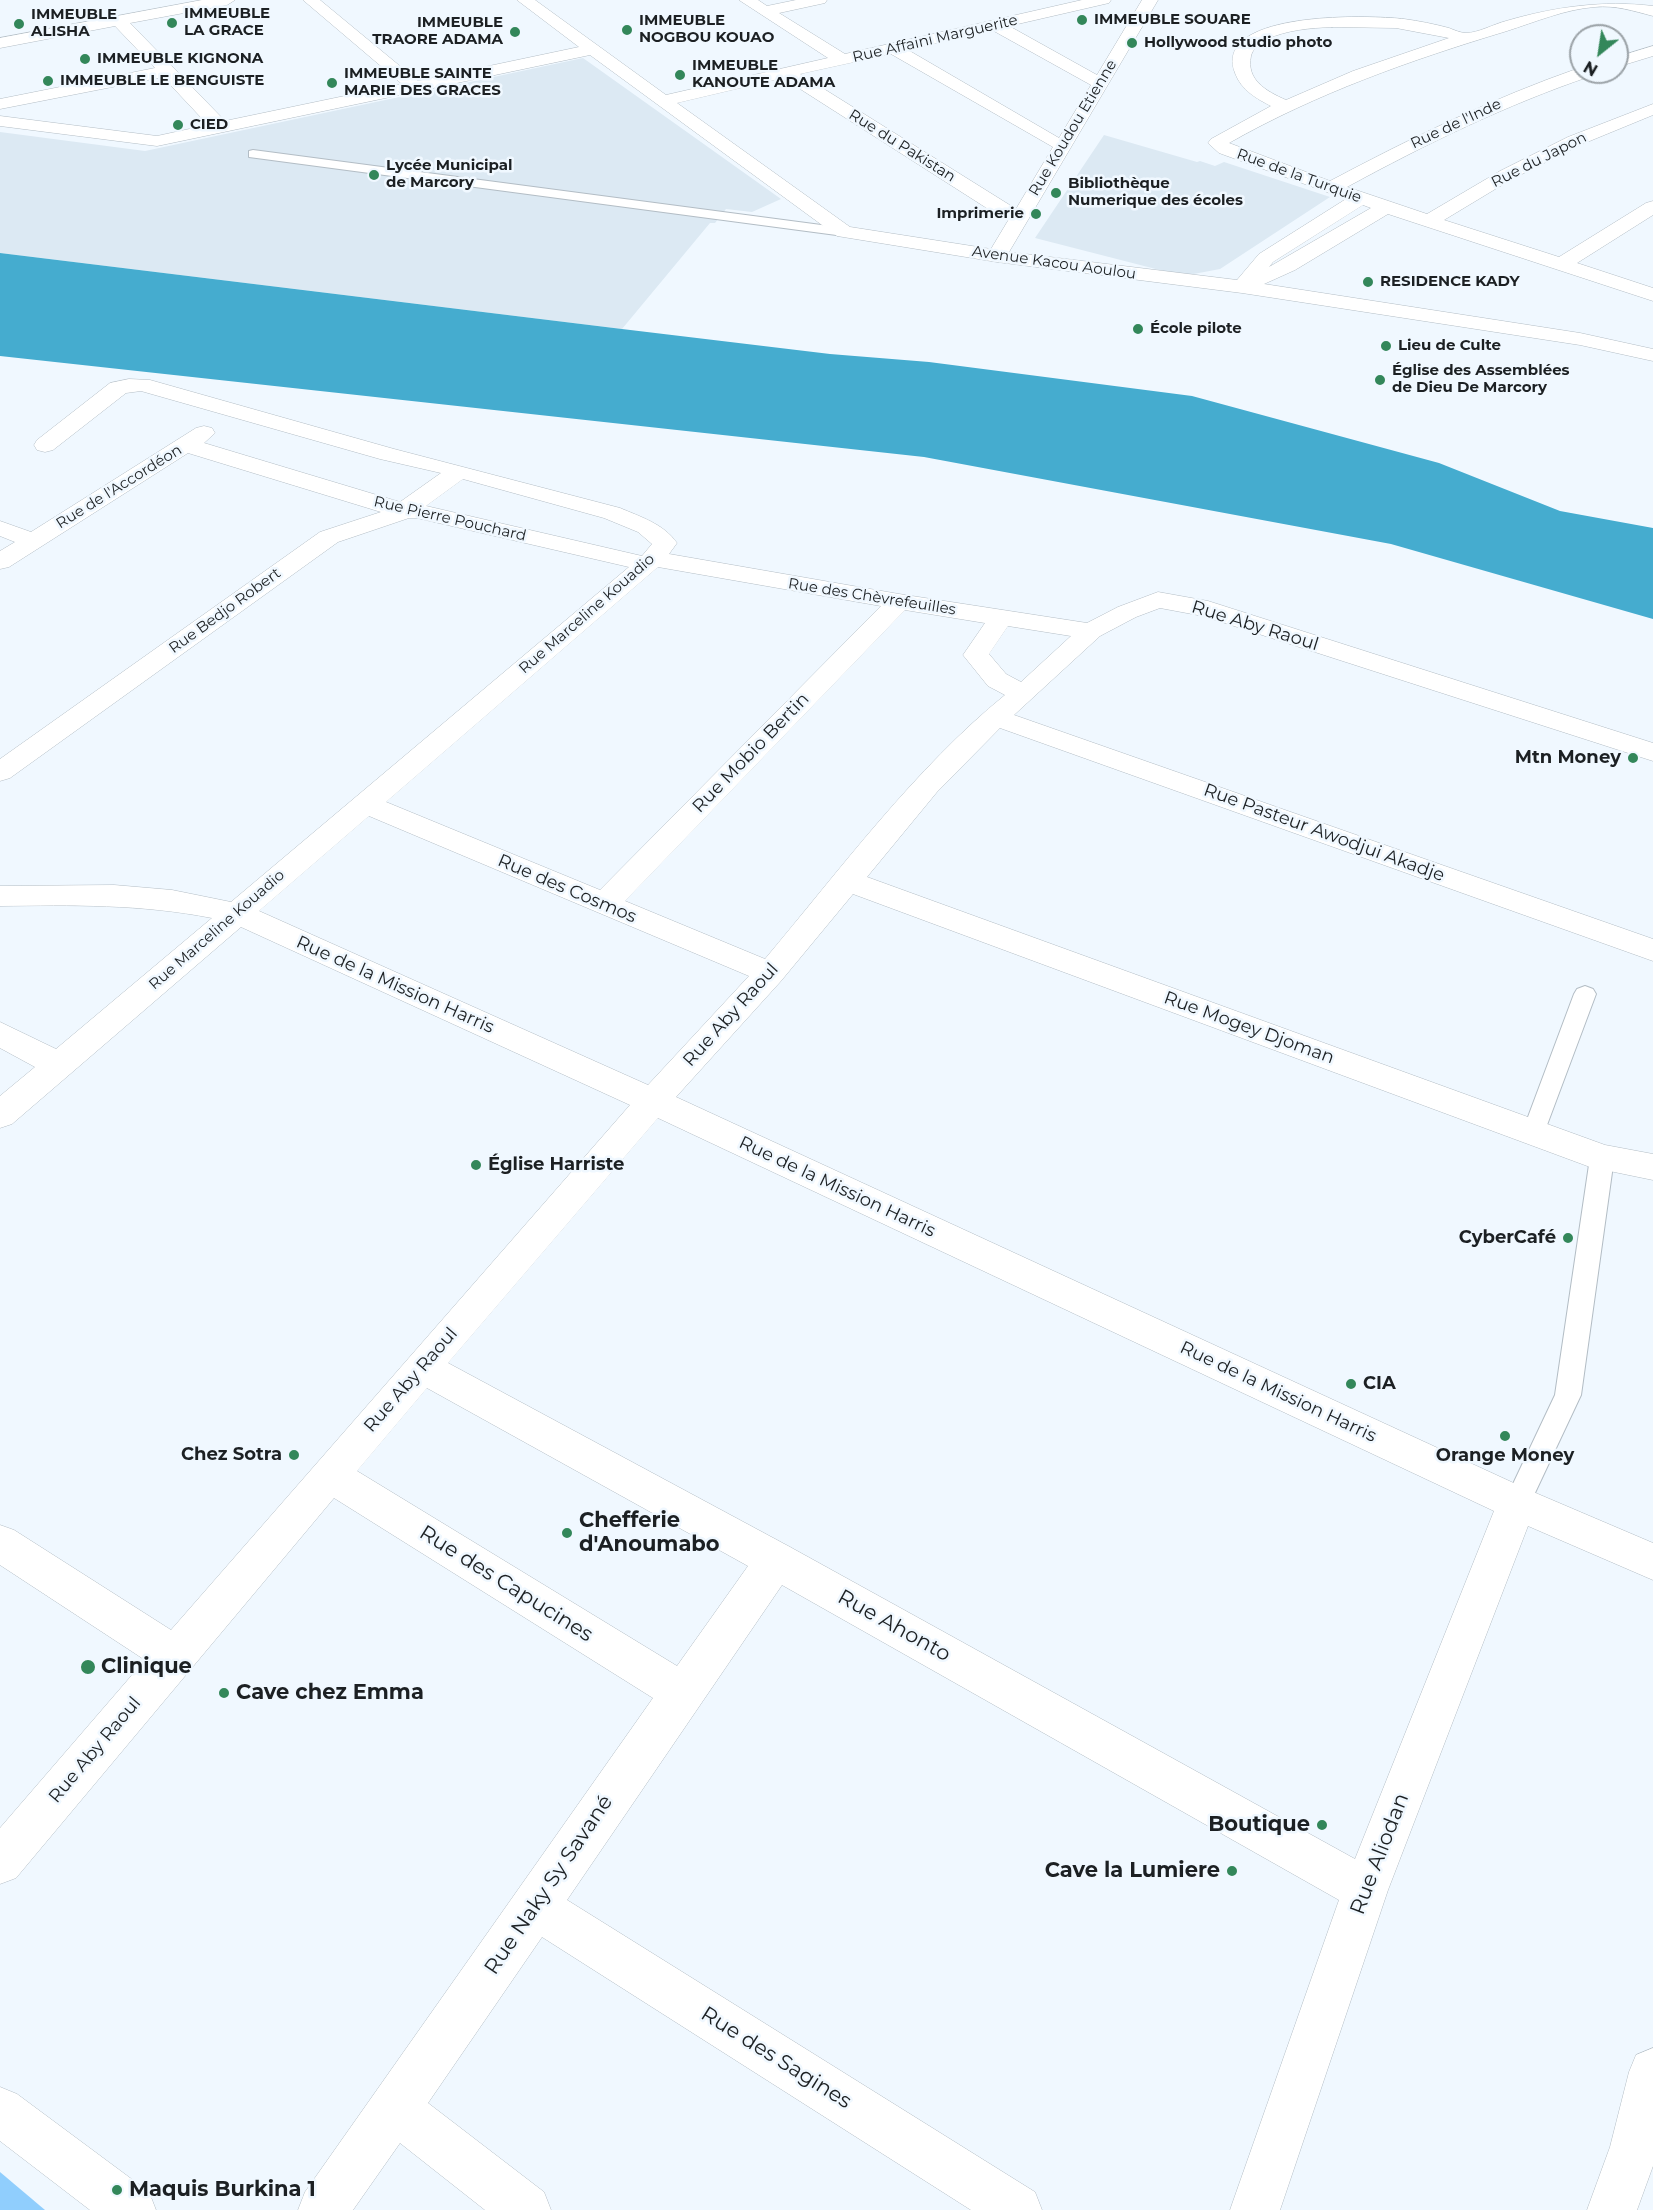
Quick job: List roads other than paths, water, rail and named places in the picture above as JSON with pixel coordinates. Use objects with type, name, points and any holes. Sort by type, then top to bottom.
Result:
[{"type":"street","points":[[0,43],[226,0]]},
{"type":"street","points":[[311,0],[415,87]]},
{"type":"street","name":"Avenue Kacou Aoulou","points":[[525,0],[844,232],[997,256],[1242,287],[1580,339],[1653,355]]},
{"type":"street","points":[[747,0],[843,60]]},
{"type":"street","points":[[765,11],[819,0]]},
{"type":"street","name":"Rue Affaini Marguerite","points":[[662,101],[1102,0]]},
{"type":"street","name":"Rue Koudou Etienne","points":[[997,256],[1150,0]]},
{"type":"street","name":"Rue de la Turquie","points":[[1653,11],[1635,4],[1605,0],[1585,3],[1463,38],[1375,69],[1285,106],[1217,142],[1225,149],[1386,207],[1653,295]]},
{"type":"street","points":[[118,20],[221,128]]},
{"type":"street","points":[[1285,106],[1252,88],[1242,76],[1240,60],[1246,48],[1257,38],[1306,23],[1342,21],[1413,25],[1463,38]]},
{"type":"street","points":[[994,25],[1100,83]]},
{"type":"street","points":[[893,48],[1053,142],[1064,144]]},
{"type":"street","points":[[0,121],[157,141],[593,49]]},
{"type":"street","points":[[1629,58],[1653,51]]},
{"type":"street","points":[[0,104],[166,71]]},
{"type":"street","name":"Rue du Pakistan","points":[[786,73],[1003,210],[1020,217]]},
{"type":"street","name":"Rue de l'Inde","points":[[1332,187],[1412,144],[1482,111],[1569,78]]},
{"type":"street","name":"Rue du Japon","points":[[1429,221],[1506,175],[1574,141],[1653,109]]},
{"type":"street","points":[[1242,287],[1266,258],[1362,198]]},
{"type":"street","points":[[1242,287],[1288,266],[1386,207]]},
{"type":"street","points":[[1562,264],[1653,207]]},
{"type":"street","name":"Rue Marceline Kouadio","points":[[0,1115],[650,561],[665,543],[646,527],[612,513],[388,454],[142,384],[118,388],[45,445]]},
{"type":"street","name":"Rue de l'Accordéon","points":[[0,562],[237,412]]},
{"type":"street","name":"Rue Pierre Pouchard","points":[[186,445],[404,512],[417,511],[650,561]]},
{"type":"street","name":"Rue Bedjo Robert","points":[[0,772],[329,537],[404,512],[459,471]]},
{"type":"street","points":[[0,528],[33,541]]},
{"type":"street","name":"Rue des Chèvrefeuilles","points":[[650,561],[1091,631]]},
{"type":"street","name":"Rue Aby Raoul","points":[[0,1862],[422,1367],[653,1101],[770,973],[927,786],[995,717],[1091,631],[1126,612],[1158,600],[1208,609],[1653,752]]},
{"type":"street","name":"Rue Mobio Bertin","points":[[604,904],[898,602]]},
{"type":"street","points":[[1002,617],[976,655],[997,680],[1023,694]]},
{"type":"street","name":"Rue Pasteur Awodjui Akadje","points":[[995,717],[1653,950]]},
{"type":"street","name":"Rue des Cosmos","points":[[365,804],[770,973]]},
{"type":"street","name":"Rue Mogey Djoman","points":[[847,881],[1602,1158],[1653,1167]]},
{"type":"street","name":"Rue de la Mission Harris","points":[[0,896],[114,895],[172,900],[237,913],[653,1101],[1517,1503],[1653,1562]]},
{"type":"street","points":[[0,1034],[60,1065]]},
{"type":"street","name":"Rue Ahonto","points":[[422,1367],[776,1560],[1365,1890]]},
{"type":"street","name":"Rue des Capucines","points":[[330,1475],[681,1692]]},
{"type":"street","name":"Rue Aliodan","points":[[1255,2210],[1365,1890],[1517,1503]]},
{"type":"street","points":[[0,1543],[175,1656]]},
{"type":"street","name":"Rue Naky Sy Savané","points":[[323,2210],[396,2109],[681,1692],[776,1560]]},
{"type":"street","name":"Rue des Sagines","points":[[534,1906],[1017,2210]]},
{"type":"street","points":[[1612,2210],[1635,2147],[1653,2072]]},
{"type":"street","points":[[396,2109],[526,2210]]},
{"type":"street","points":[[0,2111],[131,2210]]},
{"type":"lane","points":[[253,154],[844,232]]},
{"type":"lane","points":[[1533,1133],[1585,994]]},
{"type":"lane","points":[[1517,1503],[1568,1395],[1602,1158]]},
{"type":"place","name":"IMMEUBLE SOUARE","points":[[1082,20]]},
{"type":"place","name":"IMMEUBLE LA GRACE","points":[[172,23]]},
{"type":"place","name":"IMMEUBLE ALISHA","points":[[19,24]]},
{"type":"place","name":"IMMEUBLE NOGBOU KOUAO","points":[[627,30]]},
{"type":"place","name":"IMMEUBLE TRAORE ADAMA","points":[[515,32]]},
{"type":"place","name":"Hollywood studio photo","points":[[1132,43]]},
{"type":"place","name":"IMMEUBLE KIGNONA","points":[[85,59]]},
{"type":"place","name":"IMMEUBLE KANOUTE ADAMA","points":[[680,75]]},
{"type":"place","name":"IMMEUBLE LE BENGUISTE","points":[[48,81]]},
{"type":"place","name":"IMMEUBLE SAINTE MARIE DES GRACES","points":[[332,83]]},
{"type":"place","name":"CIED","points":[[178,125]]},
{"type":"place","name":"Lycée Municipal de Marcory","points":[[374,175]]},
{"type":"place","name":"Bibliothèque Numerique des écoles","points":[[1056,193]]},
{"type":"place","name":"Imprimerie","points":[[1036,214]]},
{"type":"place","name":"RESIDENCE KADY","points":[[1368,282]]},
{"type":"place","name":"École pilote","points":[[1138,329]]},
{"type":"place","name":"Lieu de Culte","points":[[1386,346]]},
{"type":"place","name":"Église des Assemblées de Dieu De Marcory","points":[[1380,380]]},
{"type":"place","name":"Mtn Money","points":[[1633,758]]},
{"type":"place","name":"Église Harriste","points":[[476,1165]]},
{"type":"place","name":"CyberCafé","points":[[1568,1238]]},
{"type":"place","name":"CIA","points":[[1351,1384]]},
{"type":"place","name":"Orange Money","points":[[1505,1436]]},
{"type":"place","name":"Chez Sotra","points":[[294,1455]]},
{"type":"place","name":"Chefferie d'Anoumabo","points":[[567,1533]]},
{"type":"place","name":"Clinique","points":[[88,1667]]},
{"type":"place","name":"Cave chez Emma","points":[[224,1693]]},
{"type":"place","name":"Boutique","points":[[1322,1825]]},
{"type":"place","name":"Cave la Lumiere","points":[[1232,1871]]},
{"type":"place","name":"Maquis Burkina 1","points":[[117,2190]]}]
